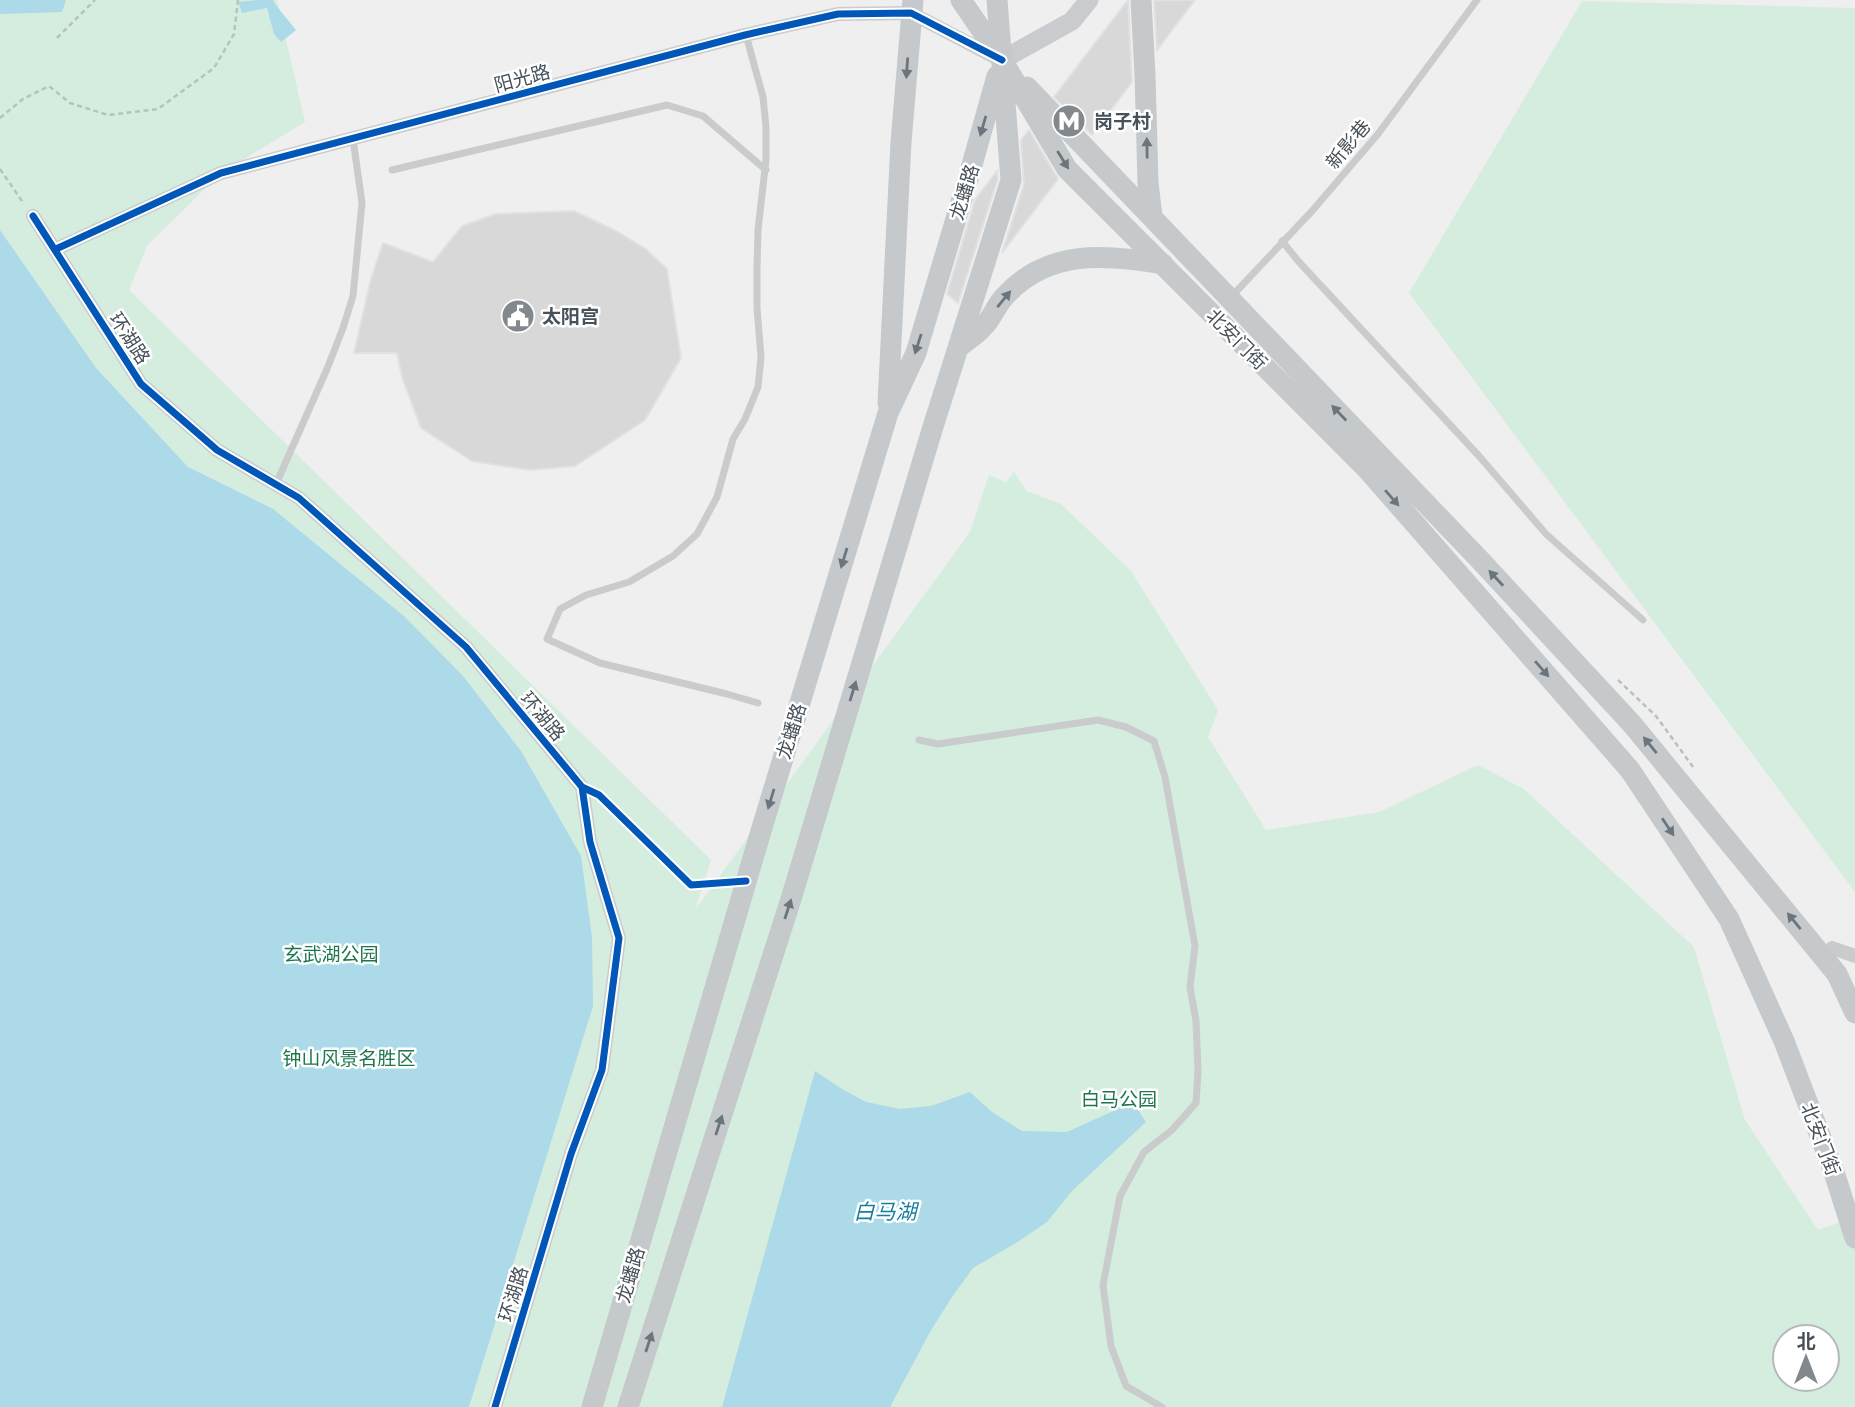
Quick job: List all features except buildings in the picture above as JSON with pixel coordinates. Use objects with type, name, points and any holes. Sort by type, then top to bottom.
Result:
[{"type":"main road","points":[[961,0],[1002,60],[1480,560],[1632,724],[1837,974],[1855,1013]]},
{"type":"main road","name":"龙蟠路","points":[[628,1407],[791,899],[1011,180],[997,0]]},
{"type":"main road","points":[[1002,60],[1072,21],[1090,0]]},
{"type":"main road","points":[[1141,0],[1148,183],[1152,216]]},
{"type":"main road","points":[[888,413],[901,142],[912,7]]},
{"type":"main road","name":"龙蟠路","points":[[592,1407],[765,818],[888,413],[916,353],[1002,60]]},
{"type":"main road","name":"北安门街","points":[[1002,60],[1068,169],[1367,469],[1630,770],[1729,919],[1784,1041],[1834,1172],[1855,1238]]},
{"type":"main road","points":[[958,348],[985,327],[1002,298],[1018,282],[1038,271],[1064,261],[1094,257],[1126,258],[1163,264]]},
{"type":"street","name":"阳光路","points":[[56,249],[221,173],[745,35],[838,15],[912,7],[1002,60]]},
{"type":"street","name":"环湖路","points":[[33,216],[141,384],[217,450],[299,498],[466,647],[582,787],[590,842],[620,938],[602,1070],[571,1154],[495,1407]]},
{"type":"lane","name":"新影巷","points":[[1230,298],[1312,211],[1378,134],[1477,0]]},
{"type":"lane","points":[[745,35],[763,97],[766,127],[766,170],[758,230],[757,308],[761,357],[758,387],[745,419],[733,439],[717,497],[697,534],[673,556],[629,582],[586,595],[560,609],[547,639],[600,663],[758,703]]},
{"type":"lane","points":[[392,170],[667,105],[703,116],[766,170]]},
{"type":"lane","points":[[276,484],[327,369],[352,296],[362,203],[353,139]]},
{"type":"lane","points":[[1282,241],[1298,262],[1479,456],[1546,534],[1643,620]]},
{"type":"lane","points":[[919,740],[939,744],[1098,720],[1126,727],[1154,741],[1165,777],[1195,946],[1189,987],[1196,1021],[1199,1071],[1196,1103],[1172,1130],[1144,1152],[1120,1196],[1103,1285],[1111,1346],[1126,1386],[1162,1407]]},
{"type":"path","points":[[57,38],[95,0]]},
{"type":"path","points":[[0,118],[23,99],[50,86],[70,103],[108,115],[158,109],[214,68],[234,34],[238,0]]},
{"type":"path","points":[[0,169],[33,216]]},
{"type":"green space","name":"钟山风景名胜区","points":[[0,0],[277,0],[305,122],[221,173],[147,246],[129,290],[711,860],[695,910],[970,532],[989,475],[1006,482],[1014,472],[1027,491],[1061,504],[1131,571],[1218,710],[1208,737],[1266,830],[1379,812],[1478,765],[1524,789],[1694,947],[1745,1120],[1818,1230],[1855,1217],[1855,1407],[0,1407]]},
{"type":"green space","points":[[1582,1],[1855,8],[1855,892],[1409,293]]},
{"type":"water","points":[[0,0],[66,0],[62,12],[0,14]]},
{"type":"water","points":[[273,0],[296,30],[281,42],[274,34],[267,8],[242,13],[238,2]]},
{"type":"water","name":"玄武湖公园","points":[[0,230],[96,368],[188,467],[273,509],[405,617],[463,676],[521,751],[581,856],[592,937],[593,1006],[469,1407],[0,1407]]},
{"type":"water","name":"白马湖","points":[[815,1071],[866,1102],[900,1109],[931,1106],[970,1092],[992,1112],[1022,1131],[1067,1132],[1133,1102],[1146,1122],[1072,1191],[1047,1222],[973,1268],[930,1332],[890,1407],[722,1407]]},
{"type":"cycle path","points":[[56,249],[221,173],[745,35],[838,14],[911,13],[1002,60]]},
{"type":"cycle path","points":[[33,216],[141,384],[217,450],[299,498],[466,647],[582,787],[590,842],[619,938],[602,1070],[571,1154],[495,1407]]},
{"type":"cycle path","points":[[582,787],[599,795],[691,885],[746,881]]},
{"type":"place","name":"岗子村","points":[[1069,121]]},
{"type":"place","name":"太阳宫","points":[[518,316]]},
{"type":"park label","name":"白马公园","points":[[1119,1099]]}]
